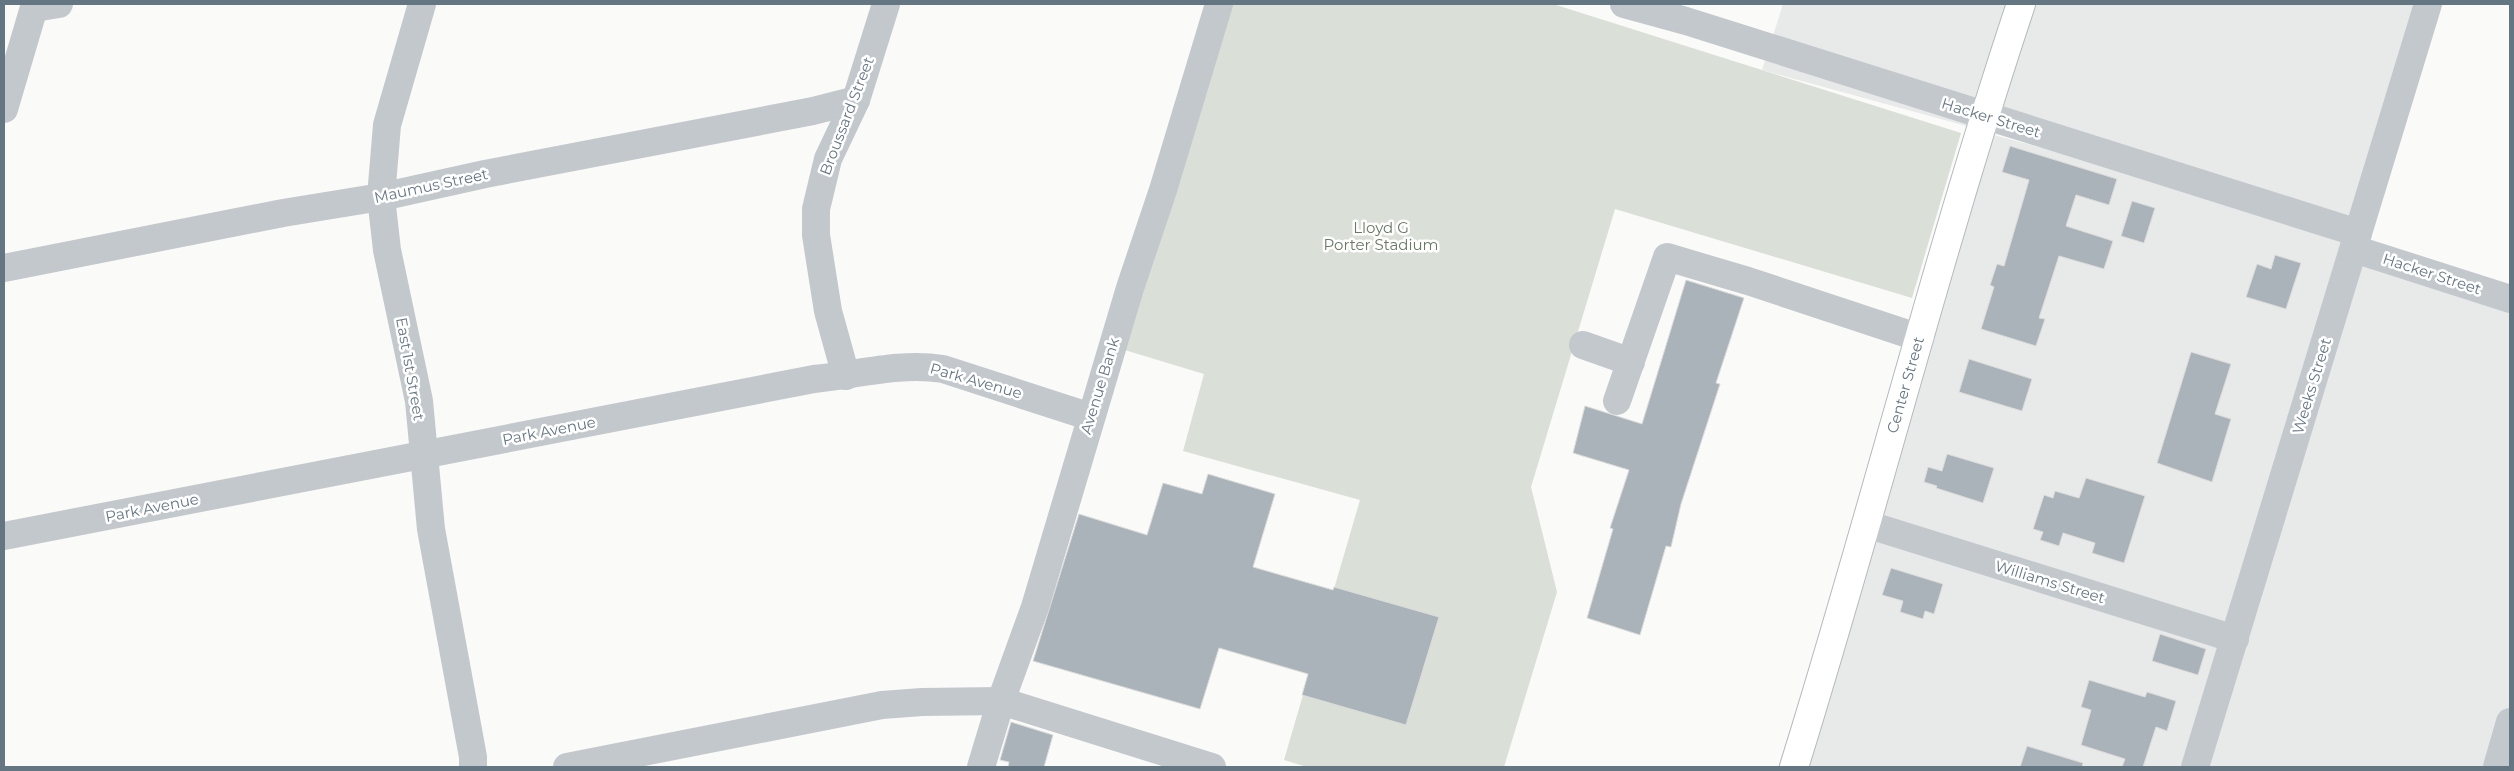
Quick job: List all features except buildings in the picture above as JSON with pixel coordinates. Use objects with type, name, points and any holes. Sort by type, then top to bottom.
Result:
[{"type":"main road","name":"Center Street","points":[[1794,767],[1837,629],[1984,116],[2021,4]]},
{"type":"street","name":"East 1st Street","points":[[422,4],[387,125],[381,197],[387,250],[419,401],[430,529],[473,757],[473,767]]},
{"type":"street","name":"Broussard Street","points":[[846,376],[828,311],[816,235],[816,209],[828,158],[856,100],[886,4]]},
{"type":"street","name":"Avenue Bank","points":[[981,767],[1001,702],[1035,607],[1091,417],[1219,4]]},
{"type":"street","name":"Hacker Street","points":[[1627,4],[1984,116],[2356,241],[2510,299]]},
{"type":"street","name":"Weeks Street","points":[[2195,767],[2428,4]]},
{"type":"street","points":[[4,109],[43,5]]},
{"type":"street","name":"Maumus Street","points":[[4,268],[283,213],[381,197],[485,174],[813,111],[856,100]]},
{"type":"street","points":[[1617,401],[1667,257],[1748,281],[1920,338]]},
{"type":"street","points":[[1583,344],[1630,362]]},
{"type":"street","name":"Park Avenue","points":[[4,536],[814,380],[893,367],[924,366],[943,369],[1091,417]]},
{"type":"street","name":"Williams Street","points":[[1866,524],[2235,639]]},
{"type":"street","points":[[567,767],[882,705],[922,702],[1001,702],[1212,767]]},
{"type":"street","points":[[2497,767],[2510,722]]},
{"type":"shaded area","points":[[1783,4],[2428,4],[2354,249],[2510,299],[2510,722],[2497,767],[1778,767],[1979,131],[2218,195],[1762,70]]},
{"type":"green space","name":"Lloyd G Porter Stadium","points":[[1229,4],[1553,4],[1961,133],[1912,298],[1615,209],[1531,487],[1557,592],[1504,767],[1307,767],[1284,760],[1360,500],[1183,451],[1204,374],[1118,348]]}]
